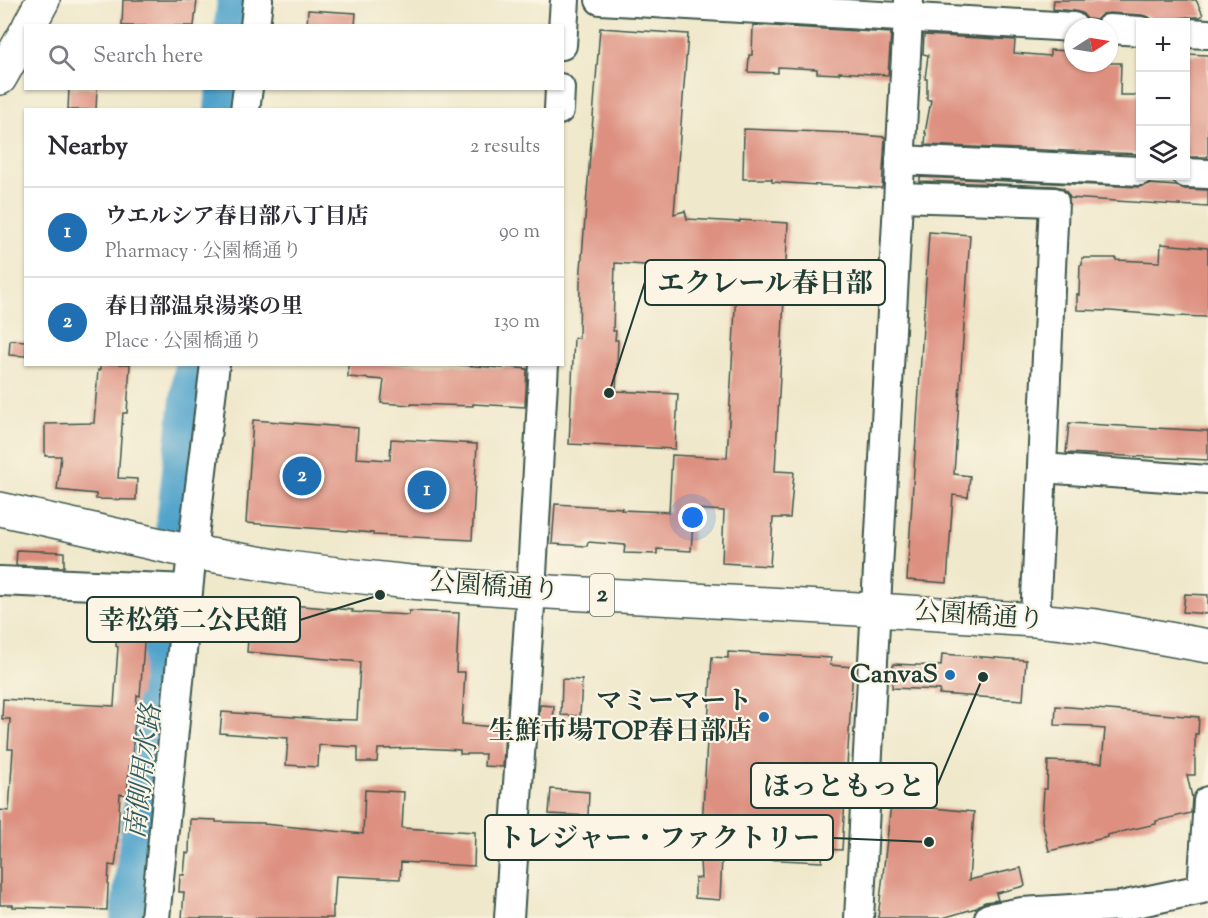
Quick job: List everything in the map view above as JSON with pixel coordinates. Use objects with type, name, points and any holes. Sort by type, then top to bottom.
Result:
[{"type":"main road","points":[[30,24],[43,0]]},
{"type":"main road","points":[[0,78],[24,36]]},
{"type":"main road","name":"公園橋通り","points":[[0,509],[192,552],[354,576],[531,591],[1035,620],[1096,626],[1208,646]]},
{"type":"street","points":[[255,24],[258,0]]},
{"type":"street","points":[[563,24],[565,0]]},
{"type":"street","points":[[600,0],[909,9],[1064,26]]},
{"type":"street","points":[[859,918],[909,9]]},
{"type":"street","points":[[1118,30],[1136,31]]},
{"type":"street","points":[[1190,33],[1208,34]]},
{"type":"street","points":[[245,108],[248,90]]},
{"type":"street","points":[[559,108],[560,90]]},
{"type":"street","points":[[900,160],[1136,171]]},
{"type":"street","points":[[1190,173],[1208,174]]},
{"type":"street","points":[[899,197],[1054,202],[1035,620]]},
{"type":"street","points":[[155,918],[192,552],[215,366]]},
{"type":"street","points":[[509,918],[544,366]]},
{"type":"street","points":[[1042,468],[1208,480]]},
{"type":"street","points":[[0,581],[188,589]]},
{"type":"street","points":[[989,918],[1022,912],[1120,906],[1202,889],[1208,801]]},
{"type":"building","points":[[123,0],[197,0],[194,24],[122,24]]},
{"type":"building","points":[[1054,0],[1196,0],[1203,15],[1200,17],[1150,18],[1142,15],[1110,13],[1102,14],[1098,18],[1086,18],[1082,13],[1075,11],[1053,9]]},
{"type":"building","points":[[308,10],[356,13],[355,24],[307,24]]},
{"type":"building","points":[[753,25],[891,33],[888,75],[817,73],[817,69],[778,67],[778,73],[748,72],[749,55],[752,55]]},
{"type":"building","points":[[600,28],[688,34],[674,214],[685,211],[687,219],[788,223],[775,471],[794,472],[790,518],[773,518],[770,566],[722,563],[724,511],[694,509],[691,551],[657,549],[657,554],[624,553],[625,545],[588,542],[587,546],[552,544],[555,504],[669,512],[672,455],[727,458],[736,290],[674,286],[675,267],[615,263],[613,331],[616,331],[615,340],[618,340],[616,391],[678,394],[675,449],[569,444],[574,338],[579,338],[580,282]]},
{"type":"building","points":[[924,35],[1015,40],[1014,53],[1050,56],[1050,50],[1064,51],[1064,72],[1118,72],[1118,63],[1121,63],[1120,95],[1136,95],[1136,154],[925,145],[931,100],[927,100],[927,79],[925,79],[928,55],[923,54]]},
{"type":"building","points":[[1190,54],[1208,55],[1208,157],[1190,157]]},
{"type":"building","points":[[69,90],[97,90],[96,108],[68,108]]},
{"type":"building","points":[[744,129],[849,133],[885,137],[882,188],[772,182],[772,179],[743,179]]},
{"type":"building","points":[[920,177],[1139,187],[1149,184],[1176,186],[1185,189],[1208,190],[1208,207],[1070,198],[1063,188],[1055,186],[920,181]]},
{"type":"building","points":[[929,232],[970,235],[954,474],[970,476],[968,497],[953,495],[947,583],[907,580]]},
{"type":"building","points":[[1161,244],[1208,248],[1208,317],[1077,310],[1082,258],[1160,262]]},
{"type":"building","points":[[10,340],[24,341],[24,356],[9,355]]},
{"type":"building","points":[[100,366],[130,366],[127,413],[123,413],[118,478],[137,479],[136,500],[96,499],[96,494],[57,490],[61,456],[45,456],[45,424],[94,423],[98,370]]},
{"type":"building","points":[[348,366],[503,368],[503,366],[527,369],[525,407],[381,403],[384,380],[348,377]]},
{"type":"building","points":[[253,420],[358,428],[356,458],[390,460],[391,439],[477,444],[472,540],[373,535],[373,533],[246,523]]},
{"type":"building","points":[[1069,423],[1208,431],[1208,460],[1066,453]]},
{"type":"building","points":[[17,550],[64,552],[64,567],[16,565]]},
{"type":"building","points":[[1185,594],[1208,595],[1208,614],[1183,612]]},
{"type":"building","points":[[251,602],[353,610],[352,612],[409,615],[409,611],[459,613],[456,672],[465,672],[462,724],[505,728],[503,767],[484,766],[485,754],[460,754],[460,750],[420,748],[378,749],[377,762],[358,762],[358,747],[319,745],[318,767],[286,765],[288,738],[220,733],[222,712],[357,720],[360,662],[247,652]]},
{"type":"building","points":[[120,603],[147,604],[140,696],[137,695],[132,758],[130,758],[127,795],[120,794],[117,851],[115,866],[109,865],[107,910],[0,905],[0,810],[9,811],[13,749],[8,749],[10,719],[2,719],[3,699],[114,706]]},
{"type":"building","points":[[728,652],[831,658],[830,665],[853,667],[842,850],[823,849],[822,862],[722,857],[720,900],[695,898],[695,878],[701,878],[700,860],[712,657],[728,658]]},
{"type":"building","points":[[942,654],[1026,660],[1023,700],[939,694],[940,690],[892,688],[893,664],[941,666]]},
{"type":"building","points":[[562,679],[582,680],[580,716],[561,715]]},
{"type":"building","points":[[540,705],[554,706],[553,725],[539,724]]},
{"type":"building","points":[[1056,706],[1199,717],[1198,734],[1195,734],[1195,775],[1187,775],[1192,797],[1191,813],[1049,851],[1042,821],[1048,761],[1102,763],[1105,729],[1093,728],[1093,726],[1055,725]]},
{"type":"building","points":[[551,789],[589,792],[588,816],[549,814]]},
{"type":"building","points":[[365,790],[404,792],[402,828],[475,832],[474,866],[401,862],[400,879],[336,876],[333,918],[182,918],[184,892],[179,892],[180,875],[184,875],[186,853],[189,854],[190,819],[264,823],[363,834]]},
{"type":"building","points":[[891,804],[974,812],[969,880],[1021,868],[1025,886],[996,893],[998,900],[985,902],[976,908],[943,918],[878,918]]},
{"type":"waterway","name":"南側用水路","points":[[232,24],[235,0]]},
{"type":"waterway","name":"南側用水路","points":[[222,108],[224,90]]},
{"type":"waterway","name":"南側用水路","points":[[172,541],[192,366]]},
{"type":"waterway","name":"南側用水路","points":[[128,918],[162,625]]},
{"type":"place","name":"エクレール春日部","points":[[609,393]]},
{"type":"place","name":"春日部温泉湯楽の里","points":[[302,476]]},
{"type":"place","name":"ウエルシア春日部八丁目店","points":[[427,490]]},
{"type":"place","name":"幸松第二公民館","points":[[380,595]]},
{"type":"place","name":"CanvaS","points":[[950,675]]},
{"type":"place","name":"ほっともっと","points":[[983,677]]},
{"type":"place","name":"マミーマート 生鮮市場TOP春日部店","points":[[764,717]]},
{"type":"place","name":"トレジャー・ファクトリー","points":[[929,842]]}]
